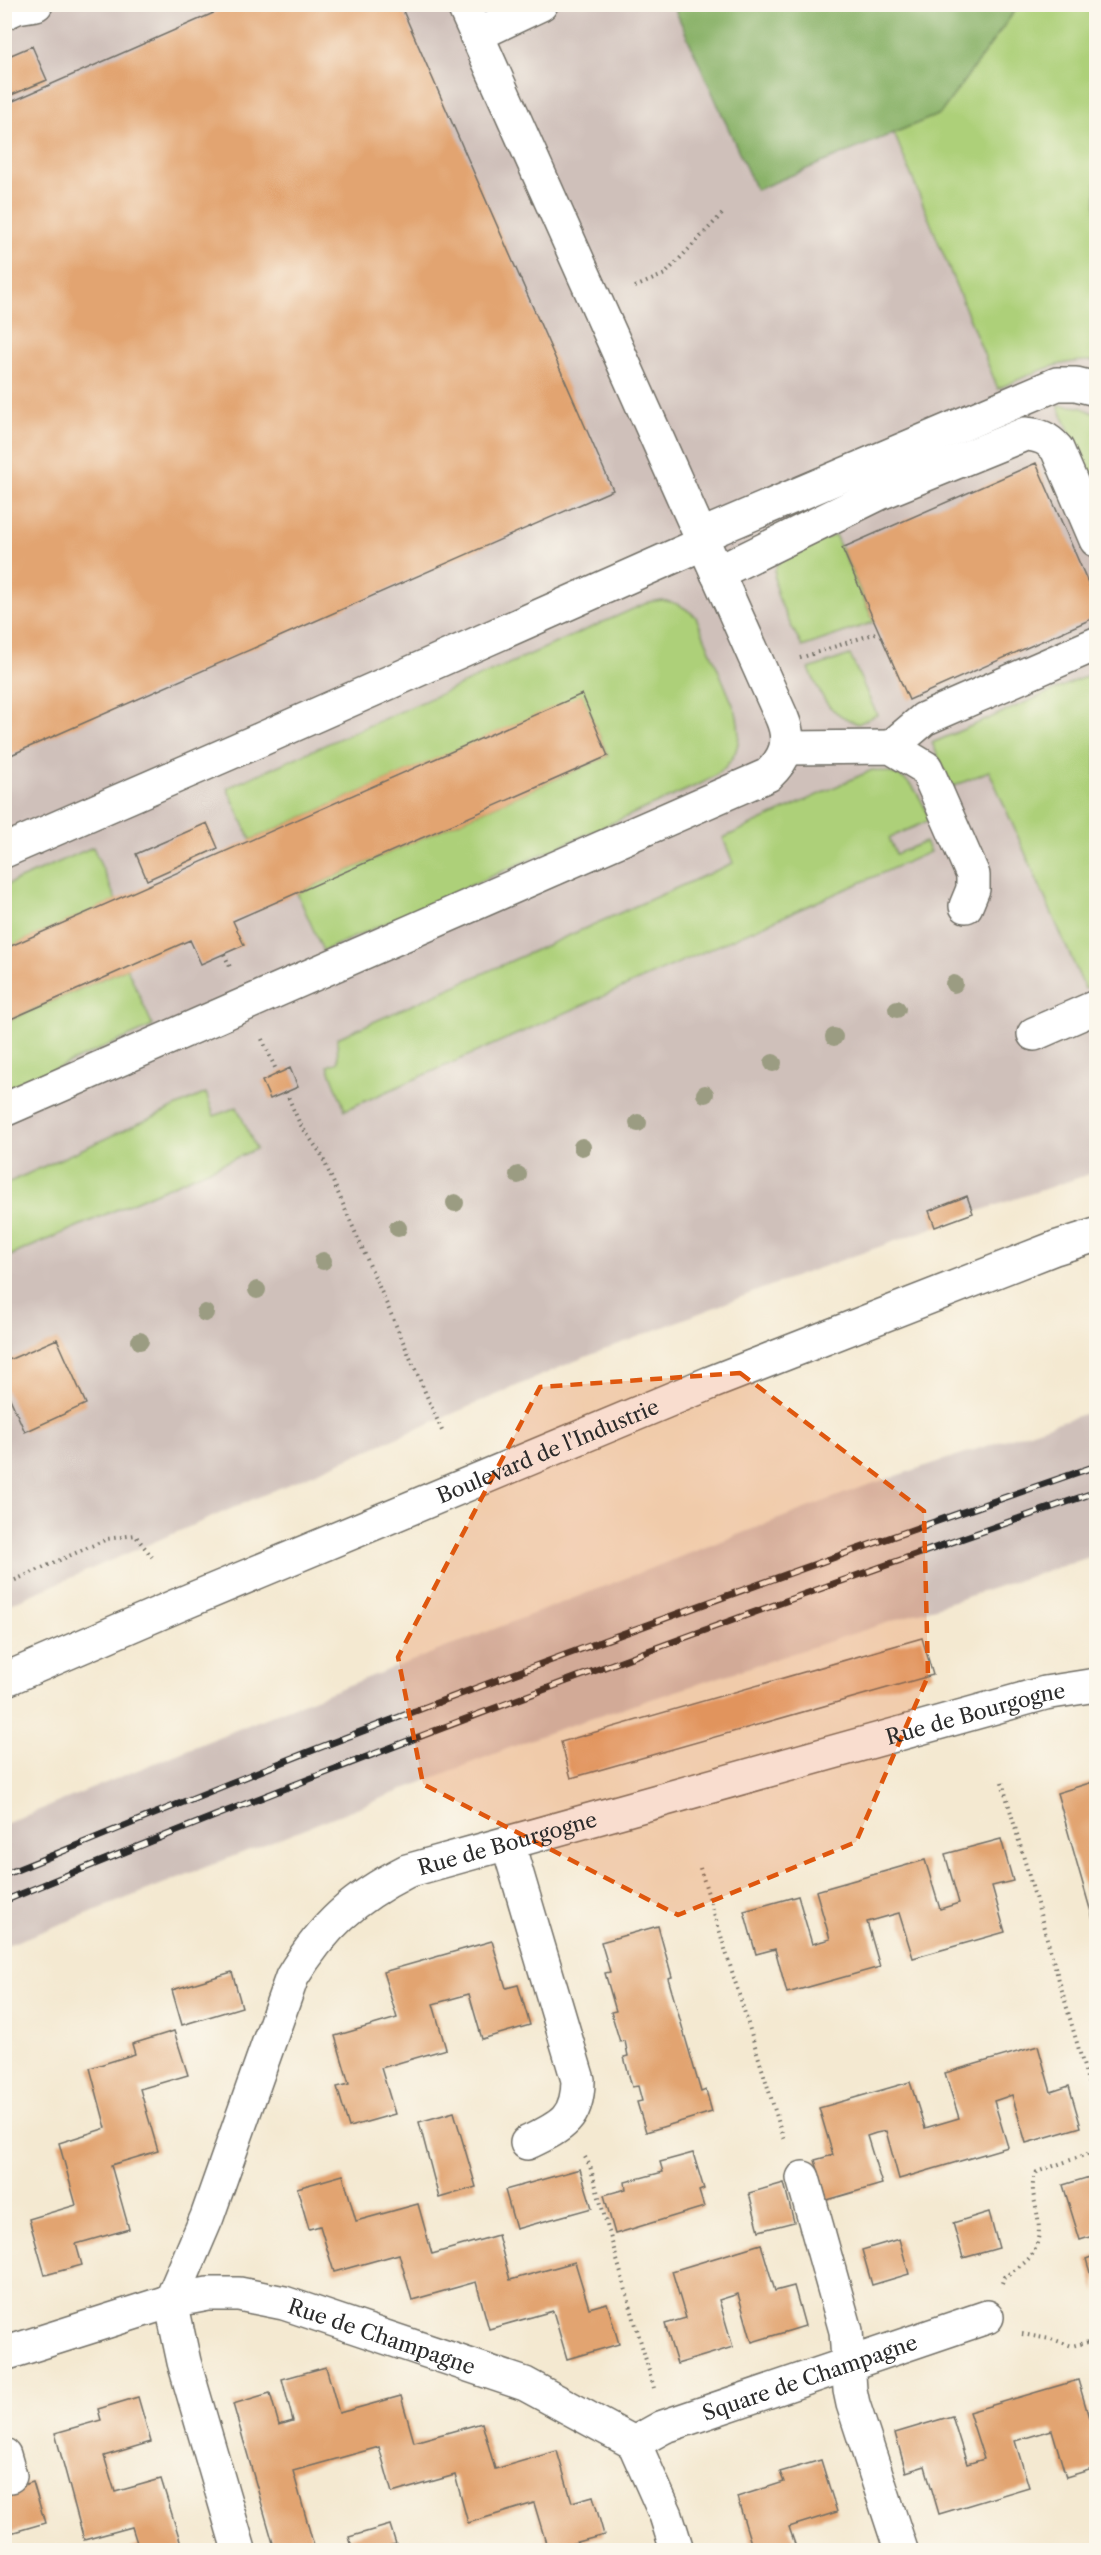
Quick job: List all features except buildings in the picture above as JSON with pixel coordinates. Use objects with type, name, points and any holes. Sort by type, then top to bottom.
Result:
[{"type":"street","points":[[4,13],[17,7],[36,4]]},
{"type":"street","points":[[4,1110],[768,775],[781,763],[787,748],[787,730],[463,4]]},
{"type":"street","points":[[476,35],[542,4]]},
{"type":"street","points":[[4,851],[264,738],[702,539],[1057,384],[1076,384],[1096,389]]},
{"type":"street","points":[[717,573],[880,493],[1025,434],[1038,434],[1057,449],[1096,540]]},
{"type":"street","points":[[891,747],[924,718],[1096,644]]},
{"type":"street","points":[[787,748],[891,747],[926,768],[973,875],[973,889],[966,906]]},
{"type":"street","points":[[1034,1034],[1096,1007]]},
{"type":"street","name":"Boulevard de l'Industrie","points":[[4,1680],[187,1601],[710,1383],[1055,1248],[1096,1235]]},
{"type":"street","name":"Rue de Bourgogne","points":[[171,2301],[207,2217],[292,1977],[306,1953],[343,1911],[373,1888],[407,1871],[1045,1693],[1096,1685]]},
{"type":"street","points":[[508,1844],[578,2080],[578,2095],[567,2121],[527,2143]]},
{"type":"street","points":[[803,2178],[846,2331],[854,2404],[901,2550]]},
{"type":"street","name":"Rue de Champagne","points":[[4,2354],[171,2301],[208,2294],[240,2294],[284,2303],[525,2384],[634,2443]]},
{"type":"street","points":[[171,2301],[184,2362],[239,2550]]},
{"type":"street","name":"Square de Champagne","points":[[634,2443],[663,2427],[987,2317]]},
{"type":"street","points":[[634,2443],[666,2515],[677,2550]]},
{"type":"path","points":[[634,287],[665,274],[724,212]]},
{"type":"path","points":[[800,658],[879,632]]},
{"type":"path","points":[[286,1092],[300,1124],[321,1154],[443,1433]]},
{"type":"path","points":[[4,1585],[106,1539],[135,1535],[152,1557]]},
{"type":"path","points":[[1002,1782],[1096,2109]]},
{"type":"path","points":[[700,1868],[791,2161],[803,2178]]},
{"type":"path","points":[[567,2121],[590,2166],[655,2391]]},
{"type":"path","points":[[1033,2254],[1041,2229],[1033,2178],[1043,2168],[1096,2151]]},
{"type":"path","points":[[1055,2340],[1072,2346],[1096,2340]]},
{"type":"highlighted area","points":[[740,1373],[924,1511],[928,1676],[856,1842],[678,1915],[423,1784],[398,1657],[540,1387]]},
{"type":"shaded area","points":[[5,5],[1096,5],[1096,1172],[973,1213],[967,1197],[930,1210],[935,1227],[791,1278],[575,1361],[5,1606]]},
{"type":"shaded area","points":[[1096,1410],[1096,1555],[550,1732],[5,1946],[5,1824],[292,1707],[856,1489]]},
{"type":"green space","points":[[673,5],[1019,5],[940,114],[756,190]]},
{"type":"green space","points":[[1019,5],[1096,5],[1096,361],[1058,365],[998,389],[894,133],[940,114]]},
{"type":"green space","points":[[1058,405],[1080,407],[1096,414],[1096,494]]},
{"type":"green space","points":[[835,535],[874,622],[802,647],[785,614],[774,576],[783,557]]},
{"type":"green space","points":[[661,600],[680,606],[696,617],[736,712],[739,736],[734,756],[728,764],[700,784],[323,951],[297,893],[608,756],[582,695],[251,840],[227,788],[649,602]]},
{"type":"green space","points":[[850,655],[877,715],[858,724],[838,714],[826,703],[809,669]]},
{"type":"green space","points":[[1096,672],[1096,984],[1085,989],[989,771],[952,787],[932,743]]},
{"type":"green space","points":[[872,770],[895,774],[910,784],[921,799],[930,820],[889,838],[896,854],[925,842],[930,852],[345,1110],[328,1066],[338,1062],[337,1038],[733,863],[723,838]]},
{"type":"green space","points":[[93,847],[116,900],[5,949],[4,886]]},
{"type":"green space","points":[[127,968],[153,1026],[5,1091],[5,1022]]},
{"type":"green space","points":[[206,1093],[214,1116],[237,1107],[256,1149],[5,1258],[5,1184]]},
{"type":"railway","points":[[4,1875],[304,1754],[533,1667],[814,1564],[1096,1466]]},
{"type":"railway","points":[[4,1901],[275,1792],[547,1688],[821,1588],[1096,1492]]}]
